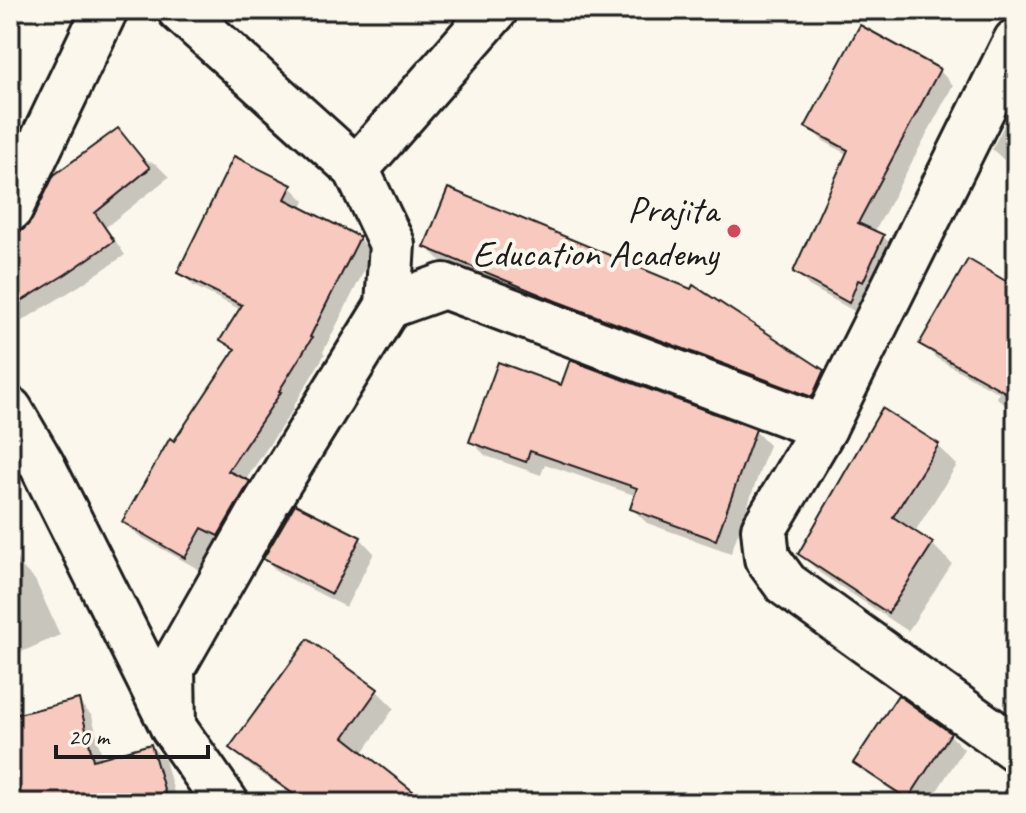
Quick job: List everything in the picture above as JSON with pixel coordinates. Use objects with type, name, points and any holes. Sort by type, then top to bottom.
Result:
[{"type":"street","points":[[10,209],[105,10]]},
{"type":"street","points":[[173,727],[172,668],[263,508],[388,306],[392,244],[356,169],[180,10]]},
{"type":"street","points":[[356,169],[495,10]]},
{"type":"street","points":[[1015,44],[824,428],[764,529],[767,558],[786,584],[1016,749]]},
{"type":"street","points":[[388,306],[444,286],[824,428]]},
{"type":"street","points":[[10,410],[49,479],[173,727],[226,803]]},
{"type":"building","points":[[860,25],[940,69],[858,223],[884,235],[863,282],[858,280],[849,303],[793,272],[848,150],[805,127]]},
{"type":"building","points":[[118,128],[150,168],[95,213],[114,241],[10,308],[10,234],[23,230],[32,220],[54,175]]},
{"type":"building","points":[[234,156],[292,185],[285,199],[360,237],[312,338],[281,392],[228,471],[250,481],[218,536],[202,528],[185,558],[122,522],[170,438],[174,441],[235,349],[220,340],[242,305],[177,273]]},
{"type":"building","points":[[448,188],[691,289],[693,285],[824,370],[812,397],[556,301],[424,247]]},
{"type":"building","points":[[968,259],[1016,287],[1016,398],[919,344]]},
{"type":"building","points":[[570,360],[756,429],[716,540],[630,509],[637,488],[530,451],[526,462],[469,442],[498,362],[561,385]]},
{"type":"building","points":[[882,408],[939,444],[893,517],[933,543],[888,613],[798,554]]},
{"type":"building","points":[[295,504],[361,537],[332,594],[263,559]]},
{"type":"building","points":[[308,639],[378,689],[344,737],[428,803],[306,803],[229,748]]},
{"type":"building","points":[[898,695],[951,733],[908,799],[853,763]]},
{"type":"building","points":[[79,699],[93,760],[151,744],[168,803],[10,803],[10,716]]},
{"type":"place","name":"Prajita Education Academy","points":[[734,231]]}]
